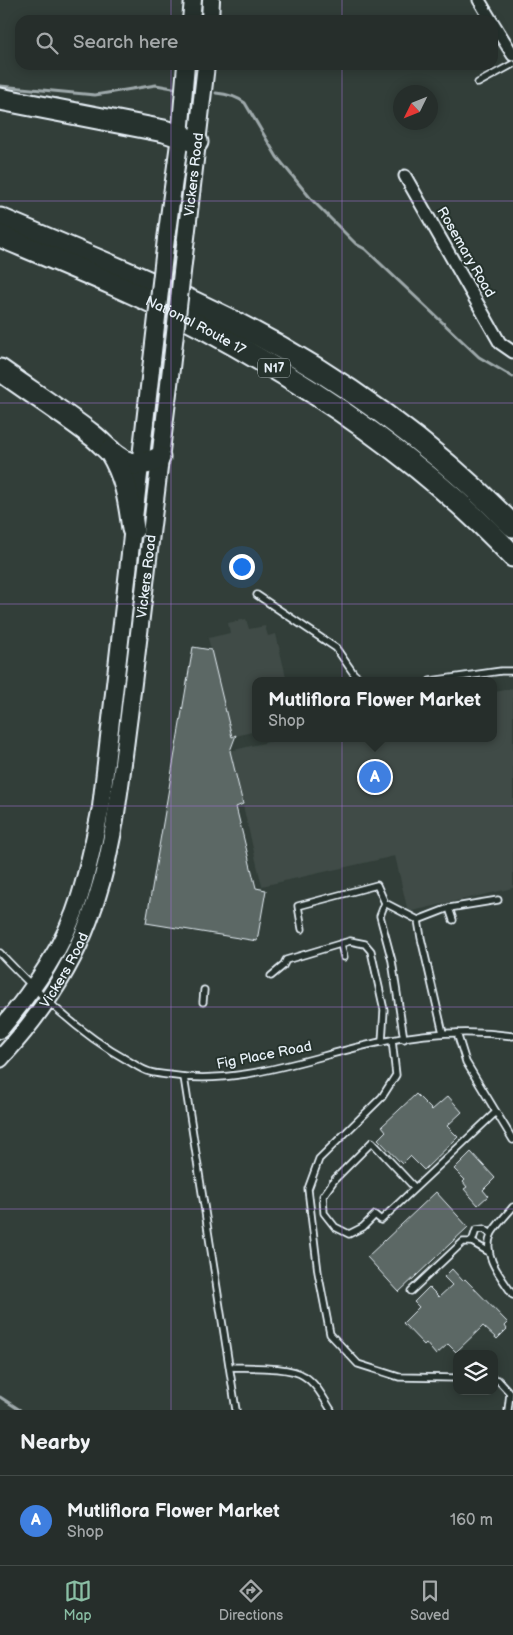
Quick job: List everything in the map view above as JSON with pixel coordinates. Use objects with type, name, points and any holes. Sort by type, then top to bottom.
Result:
[{"type":"highway","points":[[0,99],[164,131],[188,139]]},
{"type":"highway","name":"N17","points":[[0,219],[196,303],[255,333],[317,369],[406,430],[458,473],[513,526]]},
{"type":"highway","name":"National Route 17","points":[[0,236],[144,298],[265,362],[348,414],[420,469],[513,556]]},
{"type":"highway","points":[[0,370],[129,463],[150,461]]},
{"type":"highway","points":[[109,450],[121,471],[125,483],[133,529]]},
{"type":"main road","points":[[192,15],[193,0]]},
{"type":"main road","points":[[210,15],[211,0]]},
{"type":"main road","name":"Vickers Road","points":[[0,1030],[53,957],[70,925],[80,897],[101,806],[133,529],[171,368],[185,246],[188,139],[186,70]]},
{"type":"main road","name":"Vickers Road","points":[[0,1059],[47,1000],[66,968],[90,920],[108,854],[146,588],[152,361],[166,239],[205,70]]},
{"type":"street","points":[[479,0],[488,15]]},
{"type":"street","points":[[498,30],[513,54]]},
{"type":"street","name":"Rosemary Road","points":[[406,176],[500,343],[513,352]]},
{"type":"lane","points":[[478,83],[513,64]]},
{"type":"lane","points":[[257,595],[336,648],[358,677]]},
{"type":"lane","points":[[458,677],[513,671]]},
{"type":"lane","points":[[302,929],[298,906],[377,885],[385,903],[418,920],[449,908],[498,900]]},
{"type":"lane","points":[[385,903],[380,916],[392,961],[404,1038]]},
{"type":"lane","points":[[449,908],[453,920]]},
{"type":"lane","points":[[418,920],[443,1033]]},
{"type":"lane","points":[[271,976],[283,966],[286,960],[350,941],[365,944],[371,951],[384,1010],[382,1042]]},
{"type":"lane","points":[[341,944],[344,957]]},
{"type":"lane","name":"Fig Place Road","points":[[0,953],[32,988],[87,1034],[150,1072],[212,1079],[247,1074],[404,1038],[443,1033],[513,1036]]},
{"type":"lane","points":[[203,1002],[204,990]]},
{"type":"lane","points":[[457,1033],[466,1062],[513,1140]]},
{"type":"lane","points":[[392,1040],[396,1075],[382,1097],[320,1159],[308,1189],[320,1281],[330,1334],[358,1364],[399,1377],[453,1378]]},
{"type":"lane","points":[[184,1077],[236,1410]]},
{"type":"lane","points":[[415,1188],[372,1142],[335,1179],[323,1196],[324,1212],[335,1227],[349,1234],[363,1227],[375,1215],[381,1220],[496,1112]]},
{"type":"lane","points":[[513,1207],[491,1234],[489,1252],[495,1269],[513,1295]]},
{"type":"lane","points":[[472,1242],[476,1230],[484,1229],[491,1234]]},
{"type":"lane","points":[[411,1291],[464,1242],[472,1242],[489,1252]]},
{"type":"lane","points":[[230,1367],[291,1371],[305,1376],[332,1410]]},
{"type":"lane","points":[[498,1380],[510,1393],[508,1410]]},
{"type":"shaded area","points":[[246,619],[249,629],[265,626],[268,636],[276,634],[286,677],[252,677],[252,732],[232,737],[208,638],[230,633],[228,623]]},
{"type":"shaded area","points":[[513,688],[513,888],[408,912],[395,856],[262,886],[230,751],[267,742],[497,742],[497,692]]},
{"type":"building","points":[[193,647],[211,650],[232,737],[236,735],[230,751],[243,804],[236,807],[256,888],[266,890],[257,941],[146,923]]},
{"type":"building","points":[[416,1094],[432,1110],[448,1096],[462,1112],[447,1126],[458,1137],[424,1170],[410,1156],[402,1164],[378,1139],[386,1131],[382,1126]]},
{"type":"building","points":[[471,1152],[495,1178],[483,1190],[488,1196],[478,1205],[464,1189],[467,1187],[463,1182],[465,1180],[454,1169]]},
{"type":"building","points":[[436,1192],[468,1227],[399,1292],[367,1257]]},
{"type":"building","points":[[452,1269],[463,1281],[465,1279],[508,1323],[505,1326],[507,1329],[497,1339],[483,1326],[458,1350],[454,1350],[448,1344],[436,1355],[426,1343],[424,1345],[403,1323],[419,1307],[414,1302],[429,1287],[439,1297],[452,1285],[444,1277]]},
{"type":"waterway","points":[[0,86],[95,95],[156,85],[173,88]]},
{"type":"waterway","points":[[216,93],[231,96],[245,103],[277,157],[312,200],[356,244],[365,249],[479,357],[513,377]]},
{"type":"waterway","points":[[0,1397],[20,1410]]},
{"type":"place","name":"Mutliflora Flower Market","points":[[375,777]]}]
